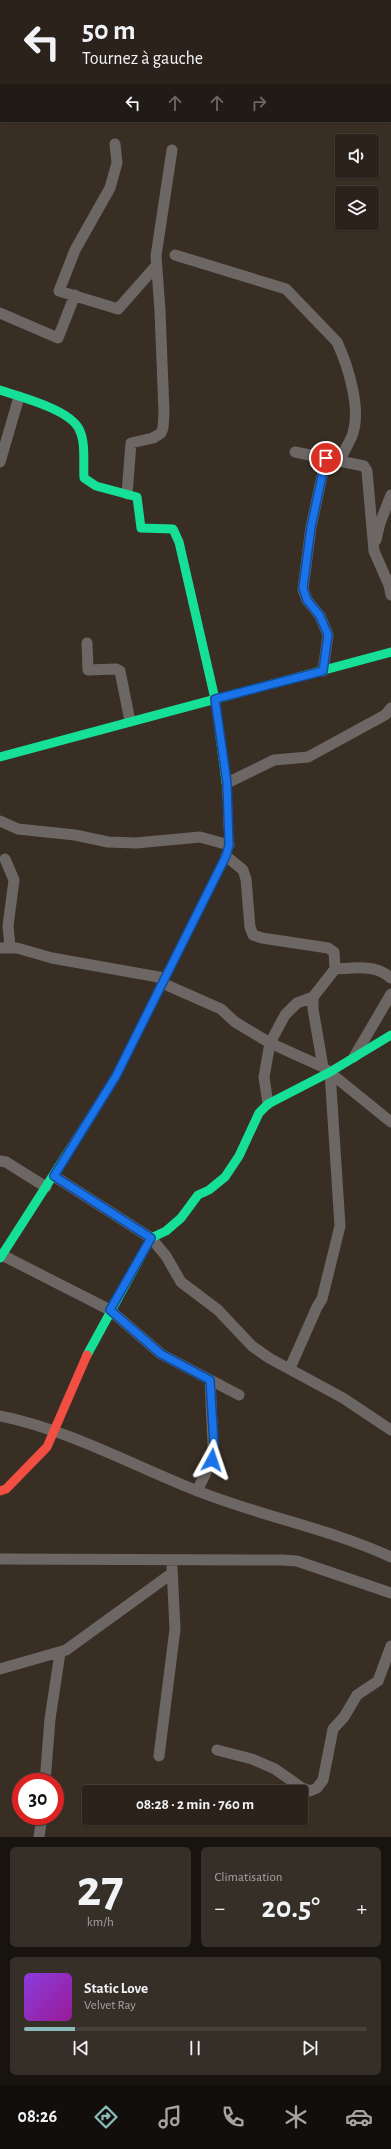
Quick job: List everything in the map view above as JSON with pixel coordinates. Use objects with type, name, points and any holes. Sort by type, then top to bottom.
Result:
[{"type":"street","points":[[115,144],[117,163],[110,188],[75,250],[59,291],[118,309],[156,266]]},
{"type":"street","points":[[127,494],[131,443],[153,438],[161,433],[162,428],[164,412],[156,256],[172,150]]},
{"type":"street","points":[[175,255],[286,289],[337,342],[342,352],[356,406],[353,433],[340,461]]},
{"type":"street","points":[[0,313],[58,338],[74,295]]},
{"type":"street","points":[[0,390],[54,410],[73,422],[79,429],[84,478],[96,486],[137,497],[141,528],[173,529],[179,542],[210,685],[215,699],[227,783],[229,845],[226,856],[116,1076],[54,1176],[1,1256],[110,1310],[161,1354],[238,1395]]},
{"type":"street","points":[[0,462],[19,397]]},
{"type":"street","points":[[295,452],[364,466],[367,471],[374,551],[389,586],[391,595]]},
{"type":"street","points":[[323,671],[328,635],[320,616],[307,600],[303,588],[311,527],[326,458]]},
{"type":"street","points":[[374,551],[380,523],[391,495]]},
{"type":"street","points":[[87,643],[88,670],[116,669],[120,671],[130,721]]},
{"type":"street","points":[[0,757],[391,652]]},
{"type":"street","points":[[227,783],[274,760],[308,757],[385,715],[391,708]]},
{"type":"street","points":[[0,820],[18,829],[75,835],[108,842],[136,843],[200,837],[229,845]]},
{"type":"street","points":[[226,856],[243,870],[246,879],[250,927],[254,935],[262,938],[328,948],[334,952],[335,969],[313,997],[297,1003],[285,1015],[270,1043],[264,1078],[268,1104]]},
{"type":"street","points":[[5,859],[14,880],[5,948],[163,980],[221,1009],[235,1022],[270,1043],[327,1070],[391,1122]]},
{"type":"street","points":[[335,969],[374,968],[383,971],[391,978]]},
{"type":"street","points":[[353,1058],[391,994]]},
{"type":"street","points":[[290,1368],[322,1299],[340,1226],[327,1070],[313,1009],[313,997]]},
{"type":"street","points":[[0,1491],[30,1466],[47,1447],[56,1430],[94,1340],[151,1238],[166,1231],[181,1218],[198,1195],[209,1190],[225,1177],[239,1156],[259,1113],[268,1104],[327,1070],[353,1058],[391,1035]]},
{"type":"street","points":[[0,1161],[6,1162],[46,1187]]},
{"type":"street","points":[[54,1176],[151,1238],[166,1256],[181,1282],[218,1310],[252,1346],[269,1358],[343,1398],[391,1430]]},
{"type":"street","points":[[197,1491],[212,1460],[213,1449],[210,1380]]},
{"type":"street","points":[[0,1416],[56,1430],[197,1491],[360,1543],[391,1557]]},
{"type":"street","points":[[0,1559],[297,1561],[391,1593]]},
{"type":"street","points":[[159,1756],[175,1629],[171,1574],[173,1559]]},
{"type":"street","points":[[0,1669],[60,1653],[171,1574]]},
{"type":"street","points":[[217,1750],[252,1758],[275,1769],[302,1788],[310,1791],[317,1788],[322,1780],[333,1729],[344,1717],[357,1695],[378,1682],[391,1646]]},
{"type":"street","points":[[46,1773],[50,1720],[60,1653]]},
{"type":"street","points":[[39,1837],[41,1825]]},
{"type":"traffic: fast","points":[[0,390],[55,410],[74,422],[79,429],[83,440],[84,478],[96,486],[137,497],[141,528],[173,529],[179,542],[215,699],[227,789]]},
{"type":"traffic: fast","points":[[0,757],[391,652]]},
{"type":"traffic: fast","points":[[87,1355],[151,1238],[166,1231],[181,1218],[198,1195],[209,1190],[225,1177],[239,1156],[259,1113],[268,1104],[330,1072],[391,1035]]},
{"type":"traffic: fast","points":[[0,1258],[95,1110]]},
{"type":"traffic: slow","points":[[154,1000],[226,856],[229,845],[227,789]]},
{"type":"traffic: jam","points":[[95,1110],[116,1076],[154,1000]]},
{"type":"traffic: jam","points":[[0,1491],[6,1489],[47,1447],[87,1355]]},
{"type":"route","points":[[212,1460],[214,1444],[210,1380],[179,1365],[161,1354],[110,1310],[151,1238],[143,1231],[54,1176],[116,1076],[226,856],[229,845],[227,783],[215,699],[323,671],[328,635],[320,616],[307,600],[303,588],[311,527],[326,458]]}]
